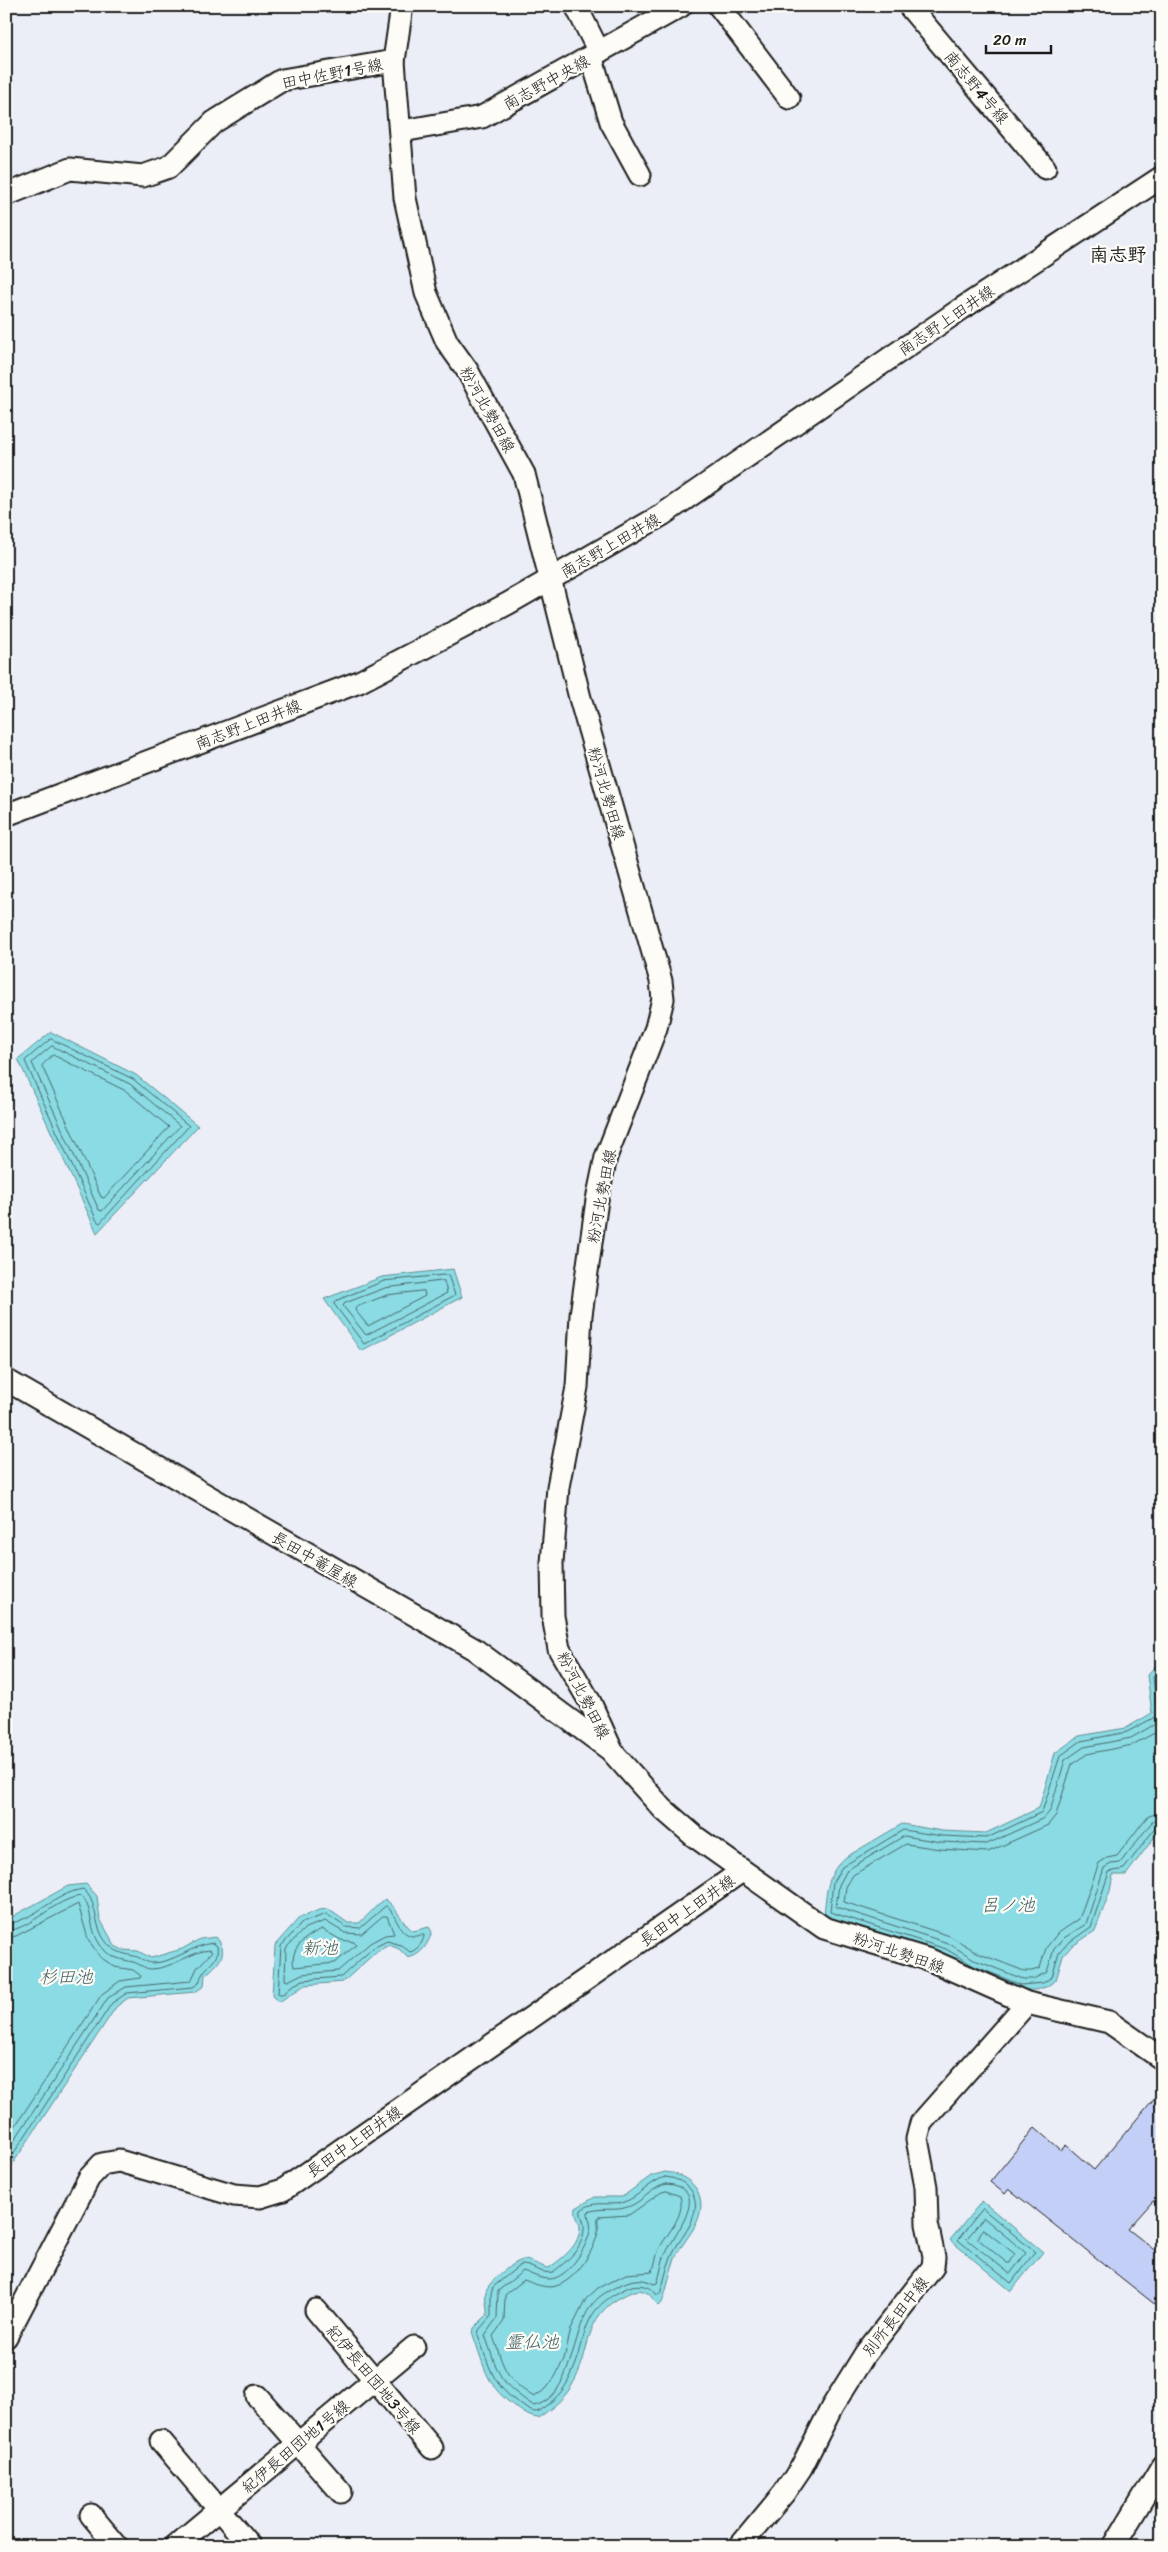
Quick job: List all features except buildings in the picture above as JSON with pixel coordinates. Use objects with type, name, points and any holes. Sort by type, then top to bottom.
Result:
[{"type":"street","name":"粉河北勢田線","points":[[402,6],[394,61],[402,131],[405,198],[426,292],[447,342],[467,370],[524,474],[580,698],[661,981],[662,999],[656,1028],[606,1157],[597,1200],[581,1315],[577,1387],[558,1487],[552,1563],[553,1616],[558,1649],[590,1702],[613,1753],[663,1809],[694,1836],[824,1928],[930,1960],[1027,2003],[1109,2022],[1162,2059]]},
{"type":"street","points":[[576,6],[595,54],[612,122],[640,175]]},
{"type":"street","name":"南志野中央線","points":[[402,131],[482,117],[681,6]]},
{"type":"street","points":[[719,6],[789,98]]},
{"type":"street","name":"南志野4号線","points":[[908,6],[1045,168]]},
{"type":"street","name":"田中佐野1号線","points":[[6,195],[70,170],[143,176],[169,167],[214,122],[282,80],[394,61]]},
{"type":"street","name":"南志野上田井線","points":[[6,815],[359,682],[551,579],[662,514],[961,309],[1162,177]]},
{"type":"street","name":"長田中篭屋線","points":[[6,1380],[474,1650],[613,1753]]},
{"type":"street","name":"長田中上田井線","points":[[6,2337],[88,2178],[102,2164],[119,2161],[234,2195],[260,2198],[283,2190],[742,1871]]},
{"type":"street","name":"別所長田中線","points":[[740,2546],[784,2493],[801,2468],[832,2407],[865,2354],[932,2267],[934,2256],[927,2224],[926,2187],[916,2139],[921,2123],[1027,2003]]},
{"type":"street","name":"紀伊長田団地3号線","points":[[316,2310],[432,2448]]},
{"type":"street","name":"紀伊長田団地1号線","points":[[175,2546],[414,2347]]},
{"type":"street","points":[[257,2396],[341,2492]]},
{"type":"street","points":[[161,2441],[250,2546]]},
{"type":"street","points":[[1114,2546],[1162,2466]]},
{"type":"street","points":[[92,2514],[117,2546]]},
{"type":"water","points":[[51,1032],[136,1075],[198,1126],[97,1233],[18,1059]]},
{"type":"water","points":[[453,1269],[462,1297],[361,1351],[324,1299],[382,1277]]},
{"type":"water","name":"呂ノ池","points":[[1162,1659],[1162,1827],[1126,1875],[1113,1875],[1110,1891],[1095,1931],[1071,1947],[1063,1956],[1056,1980],[1046,1987],[1035,1990],[1021,1990],[972,1971],[944,1954],[824,1916],[831,1876],[840,1863],[846,1857],[902,1824],[942,1831],[986,1833],[1039,1808],[1055,1753],[1079,1736],[1126,1728],[1152,1713],[1147,1675]]},
{"type":"water","name":"杉田池","points":[[86,1884],[97,1896],[100,1919],[115,1946],[123,1950],[138,1951],[151,1958],[182,1949],[200,1939],[216,1937],[222,1948],[221,1958],[215,1967],[205,1975],[204,1986],[195,1992],[128,1998],[116,2007],[6,2174],[6,1920],[68,1886]]},
{"type":"water","name":"新池","points":[[385,1899],[413,1931],[429,1927],[432,1932],[421,1952],[408,1958],[399,1949],[389,1945],[376,1952],[343,1982],[305,1985],[279,2002],[272,1996],[275,1945],[299,1918],[319,1910],[328,1909],[348,1923],[359,1923]]},
{"type":"water","name":"霊仏池","points":[[665,2172],[683,2177],[690,2182],[696,2188],[701,2203],[697,2222],[675,2259],[662,2303],[659,2306],[648,2293],[638,2290],[627,2294],[611,2304],[601,2313],[594,2324],[583,2360],[568,2392],[538,2418],[532,2417],[507,2400],[493,2384],[484,2367],[473,2335],[474,2328],[487,2315],[486,2291],[488,2287],[502,2272],[520,2261],[527,2260],[549,2268],[565,2256],[574,2246],[579,2234],[580,2227],[576,2208],[595,2197],[622,2197],[651,2176]]},
{"type":"water","points":[[982,2201],[1043,2252],[1011,2291],[950,2240]]},
{"type":"district","name":"南志野","points":[[1118,254]]}]
